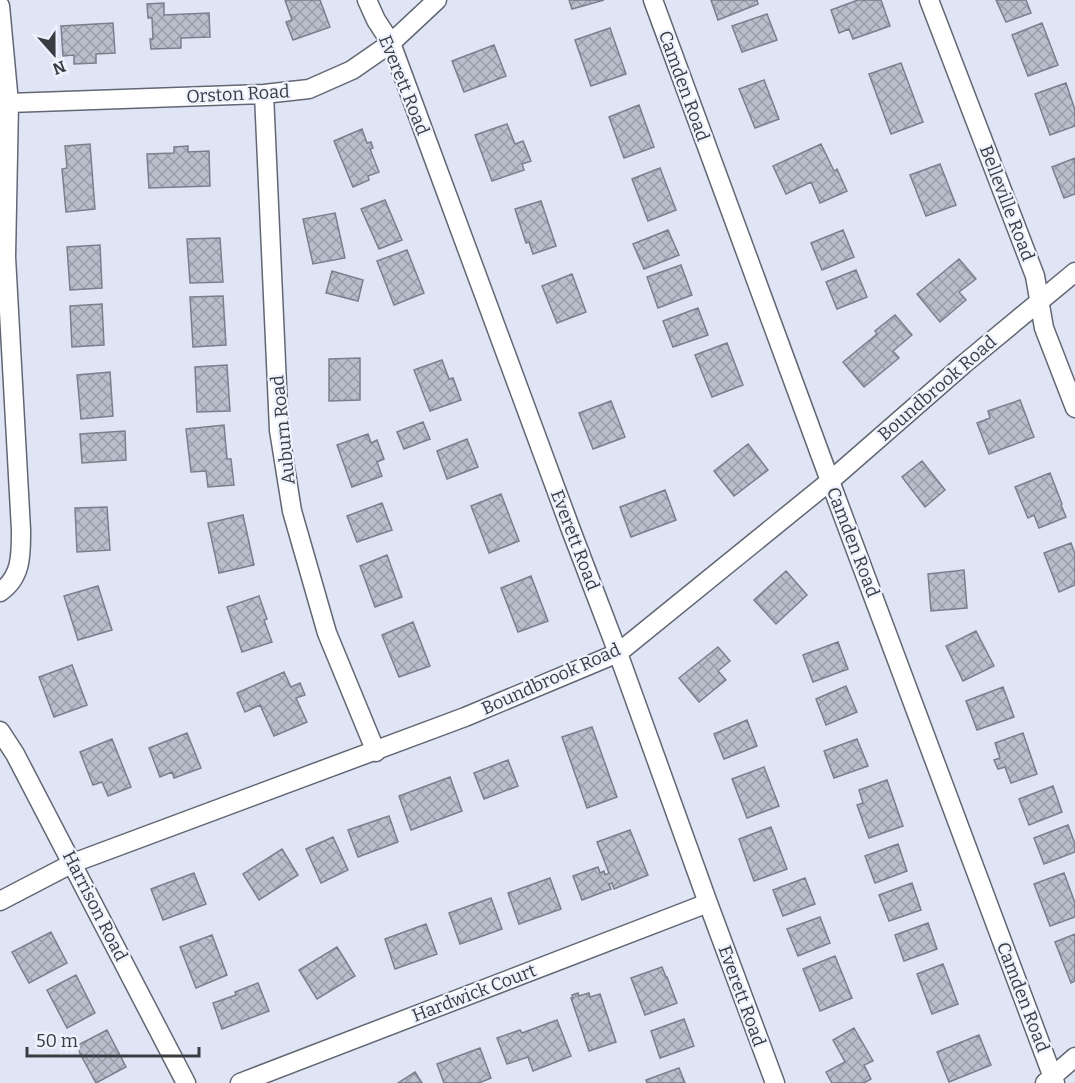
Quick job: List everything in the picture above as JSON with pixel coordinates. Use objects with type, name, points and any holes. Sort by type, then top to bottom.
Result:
[{"type":"street","name":"Everett Road","points":[[367,0],[376,20],[391,43],[775,1083]]},
{"type":"street","name":"Orston Road","points":[[4,105],[309,90],[352,70],[391,43],[437,0]]},
{"type":"street","name":"Camden Road","points":[[653,0],[1051,1081]]},
{"type":"street","name":"Belleville Road","points":[[929,0],[1035,276],[1044,328],[1075,408]]},
{"type":"street","points":[[0,6],[6,257],[21,530],[21,560],[16,574],[7,587],[0,592]]},
{"type":"street","name":"Auburn Road","points":[[264,94],[279,430],[292,511],[327,633],[376,752]]},
{"type":"street","name":"Boundbrook Road","points":[[0,901],[73,864],[376,752],[618,653],[830,481],[964,364],[1075,272]]},
{"type":"street","name":"Harrison Road","points":[[0,730],[73,864],[186,1083]]},
{"type":"street","name":"Hardwick Court","points":[[240,1083],[708,903]]},
{"type":"street","points":[[1051,1081],[1075,1057]]},
{"type":"building","points":[[285,0],[320,0],[330,27],[293,40],[286,22],[292,20]]},
{"type":"building","points":[[569,0],[604,0],[572,9]]},
{"type":"building","points":[[711,0],[757,0],[758,4],[718,20]]},
{"type":"building","points":[[858,0],[881,0],[890,26],[853,39],[849,29],[839,33],[831,10]]},
{"type":"building","points":[[996,0],[1026,0],[1031,13],[1006,22]]},
{"type":"building","points":[[164,3],[164,15],[209,13],[210,37],[181,38],[181,48],[151,49],[152,18],[148,18],[147,4]]},
{"type":"building","points":[[767,14],[777,40],[742,52],[732,26]]},
{"type":"building","points":[[113,23],[115,53],[96,54],[96,63],[74,64],[74,55],[63,56],[61,26]]},
{"type":"building","points":[[1042,23],[1058,65],[1028,76],[1012,35]]},
{"type":"building","points":[[610,28],[626,74],[591,86],[575,40]]},
{"type":"building","points":[[494,45],[506,76],[464,92],[452,61]]},
{"type":"building","points":[[901,63],[923,122],[891,134],[869,74]]},
{"type":"building","points":[[764,80],[779,119],[755,128],[739,89]]},
{"type":"building","points":[[1066,83],[1075,110],[1075,126],[1050,135],[1035,94]]},
{"type":"building","points":[[639,105],[654,147],[624,158],[609,117]]},
{"type":"building","points":[[507,124],[515,144],[523,141],[531,161],[522,164],[524,170],[492,181],[475,135]]},
{"type":"building","points":[[362,129],[367,143],[371,142],[373,148],[370,149],[379,172],[368,176],[369,180],[353,187],[334,141]]},
{"type":"building","points":[[90,144],[95,209],[66,212],[62,169],[67,168],[65,146]]},
{"type":"building","points":[[821,144],[834,171],[837,169],[847,191],[820,203],[811,182],[786,194],[773,166]]},
{"type":"building","points":[[188,146],[188,152],[209,151],[210,186],[149,188],[147,154],[174,153],[174,147]]},
{"type":"building","points":[[1075,158],[1075,194],[1064,198],[1052,167]]},
{"type":"building","points":[[940,164],[956,205],[926,216],[910,175]]},
{"type":"building","points":[[660,168],[676,210],[648,221],[632,179]]},
{"type":"building","points":[[385,200],[402,240],[379,249],[361,209]]},
{"type":"building","points":[[541,201],[556,246],[533,254],[529,242],[526,243],[515,209]]},
{"type":"building","points":[[335,213],[345,258],[313,264],[303,219]]},
{"type":"building","points":[[668,230],[679,255],[644,269],[633,244]]},
{"type":"building","points":[[843,230],[854,257],[822,270],[811,243]]},
{"type":"building","points":[[220,238],[223,282],[190,283],[187,239]]},
{"type":"building","points":[[100,245],[102,288],[70,290],[67,247]]},
{"type":"building","points":[[407,250],[424,293],[394,305],[377,261]]},
{"type":"building","points":[[959,259],[976,279],[959,292],[966,300],[940,322],[917,294]]},
{"type":"building","points":[[681,265],[692,295],[658,308],[647,277]]},
{"type":"building","points":[[856,270],[867,297],[837,309],[826,282]]},
{"type":"building","points":[[332,271],[363,280],[358,301],[326,293]]},
{"type":"building","points":[[572,274],[586,312],[557,323],[542,286]]},
{"type":"building","points":[[223,296],[226,345],[193,347],[190,297]]},
{"type":"building","points":[[102,304],[104,345],[72,347],[70,306]]},
{"type":"building","points":[[698,308],[708,335],[673,347],[663,321]]},
{"type":"building","points":[[895,315],[912,335],[893,351],[899,358],[864,387],[843,362],[877,334],[875,331]]},
{"type":"building","points":[[727,343],[743,385],[712,397],[695,355]]},
{"type":"building","points":[[360,358],[360,400],[329,401],[329,359]]},
{"type":"building","points":[[442,360],[449,379],[453,378],[461,400],[430,411],[414,370]]},
{"type":"building","points":[[227,365],[230,411],[197,412],[195,367]]},
{"type":"building","points":[[110,372],[113,416],[81,419],[77,375]]},
{"type":"building","points":[[1020,400],[1034,437],[989,454],[977,423],[990,418],[988,411]]},
{"type":"building","points":[[611,401],[625,437],[593,449],[579,413]]},
{"type":"building","points":[[423,422],[430,439],[404,449],[397,432]]},
{"type":"building","points":[[224,425],[227,459],[231,459],[234,485],[208,487],[206,471],[191,472],[186,429]]},
{"type":"building","points":[[125,431],[126,460],[82,463],[80,434]]},
{"type":"building","points":[[368,434],[371,443],[377,440],[384,459],[377,462],[382,476],[352,487],[337,445]]},
{"type":"building","points":[[467,439],[478,467],[447,479],[437,451]]},
{"type":"building","points":[[748,444],[768,470],[734,496],[714,471]]},
{"type":"building","points":[[922,461],[945,490],[925,507],[902,477]]},
{"type":"building","points":[[1050,473],[1066,517],[1039,528],[1034,515],[1028,518],[1015,487]]},
{"type":"building","points":[[665,490],[676,520],[631,537],[620,507]]},
{"type":"building","points":[[501,494],[519,541],[489,553],[471,506]]},
{"type":"building","points":[[382,503],[392,530],[357,542],[347,516]]},
{"type":"building","points":[[107,507],[110,550],[77,552],[75,508]]},
{"type":"building","points":[[243,515],[254,565],[219,573],[208,523]]},
{"type":"building","points":[[1071,543],[1075,554],[1075,585],[1059,592],[1044,553]]},
{"type":"building","points":[[387,555],[402,597],[375,607],[360,566]]},
{"type":"building","points":[[964,570],[967,608],[931,611],[928,574]]},
{"type":"building","points":[[786,571],[807,595],[776,624],[754,600]]},
{"type":"building","points":[[531,576],[548,621],[518,632],[501,588]]},
{"type":"building","points":[[98,586],[112,630],[78,640],[64,596]]},
{"type":"building","points":[[259,596],[272,642],[242,652],[227,607]]},
{"type":"building","points":[[413,622],[430,666],[399,677],[382,635]]},
{"type":"building","points":[[976,631],[994,666],[963,681],[946,646]]},
{"type":"building","points":[[838,642],[848,669],[813,682],[803,655]]},
{"type":"building","points":[[718,647],[730,661],[718,671],[726,680],[699,702],[679,678]]},
{"type":"building","points":[[72,665],[87,705],[54,717],[39,677]]},
{"type":"building","points":[[284,672],[291,687],[300,683],[305,695],[296,698],[307,722],[274,736],[260,705],[245,712],[237,693]]},
{"type":"building","points":[[846,686],[857,712],[826,725],[816,699]]},
{"type":"building","points":[[1003,687],[1014,717],[977,730],[966,701]]},
{"type":"building","points":[[747,720],[757,746],[724,759],[714,734]]},
{"type":"building","points":[[592,727],[617,797],[587,808],[562,737]]},
{"type":"building","points":[[187,733],[201,768],[174,778],[172,772],[160,777],[149,748]]},
{"type":"building","points":[[1023,733],[1037,774],[1011,783],[1005,767],[998,769],[994,760],[1000,758],[995,743]]},
{"type":"building","points":[[112,739],[131,787],[108,796],[102,782],[93,785],[80,752]]},
{"type":"building","points":[[857,739],[868,766],[834,778],[824,751]]},
{"type":"building","points":[[508,760],[518,786],[484,799],[474,773]]},
{"type":"building","points":[[764,767],[779,806],[747,818],[732,779]]},
{"type":"building","points":[[450,777],[462,811],[411,830],[399,796]]},
{"type":"building","points":[[887,780],[903,826],[869,838],[857,805],[863,803],[859,790]]},
{"type":"building","points":[[1053,786],[1062,812],[1029,825],[1019,799]]},
{"type":"building","points":[[389,816],[398,842],[358,857],[348,830]]},
{"type":"building","points":[[1068,825],[1075,844],[1075,852],[1044,864],[1034,838]]},
{"type":"building","points":[[771,827],[787,869],[754,881],[739,839]]},
{"type":"building","points":[[630,830],[648,875],[614,889],[612,883],[609,884],[611,889],[582,900],[573,876],[598,867],[600,873],[604,871],[605,875],[609,873],[597,842]]},
{"type":"building","points":[[333,837],[348,870],[321,883],[306,849]]},
{"type":"building","points":[[898,844],[907,871],[875,883],[865,856]]},
{"type":"building","points":[[282,849],[298,875],[259,900],[243,874]]},
{"type":"building","points":[[194,873],[206,904],[163,920],[151,889]]},
{"type":"building","points":[[1064,873],[1075,903],[1075,917],[1050,926],[1034,884]]},
{"type":"building","points":[[550,878],[561,909],[519,924],[508,893]]},
{"type":"building","points":[[805,878],[815,904],[783,916],[773,890]]},
{"type":"building","points":[[912,883],[921,910],[889,921],[879,895]]},
{"type":"building","points":[[491,898],[502,929],[460,944],[449,913]]},
{"type":"building","points":[[820,917],[830,943],[798,956],[787,929]]},
{"type":"building","points":[[928,923],[937,949],[904,961],[895,935]]},
{"type":"building","points":[[426,924],[437,954],[395,969],[385,939]]},
{"type":"building","points":[[51,932],[67,963],[29,983],[12,952]]},
{"type":"building","points":[[1075,934],[1075,981],[1071,983],[1055,942]]},
{"type":"building","points":[[212,935],[227,975],[196,988],[180,947]]},
{"type":"building","points":[[337,947],[355,976],[317,999],[299,970]]},
{"type":"building","points":[[835,956],[852,998],[820,1011],[803,969]]},
{"type":"building","points":[[943,964],[958,1004],[932,1014],[917,974]]},
{"type":"building","points":[[662,967],[677,1003],[645,1015],[631,978]]},
{"type":"building","points":[[76,975],[95,1013],[67,1028],[47,990]]},
{"type":"building","points":[[258,983],[269,1011],[222,1029],[213,1003],[236,995],[235,992]]},
{"type":"building","points":[[578,993],[579,996],[589,993],[590,997],[600,994],[616,1042],[589,1051],[571,998],[573,998],[572,995]]},
{"type":"building","points":[[684,1019],[694,1046],[660,1058],[651,1031]]},
{"type":"building","points":[[557,1020],[571,1056],[533,1071],[528,1057],[507,1064],[497,1038],[520,1030],[522,1033]]},
{"type":"building","points":[[854,1028],[873,1061],[864,1065],[871,1079],[864,1083],[832,1083],[826,1072],[845,1062],[833,1040]]},
{"type":"building","points":[[107,1030],[126,1067],[96,1083],[76,1046]]},
{"type":"building","points":[[979,1035],[991,1065],[949,1082],[937,1052]]},
{"type":"building","points":[[480,1048],[491,1078],[479,1083],[444,1083],[437,1064]]},
{"type":"building","points":[[679,1068],[685,1083],[647,1083],[646,1080]]},
{"type":"building","points":[[415,1072],[422,1083],[398,1083]]}]
